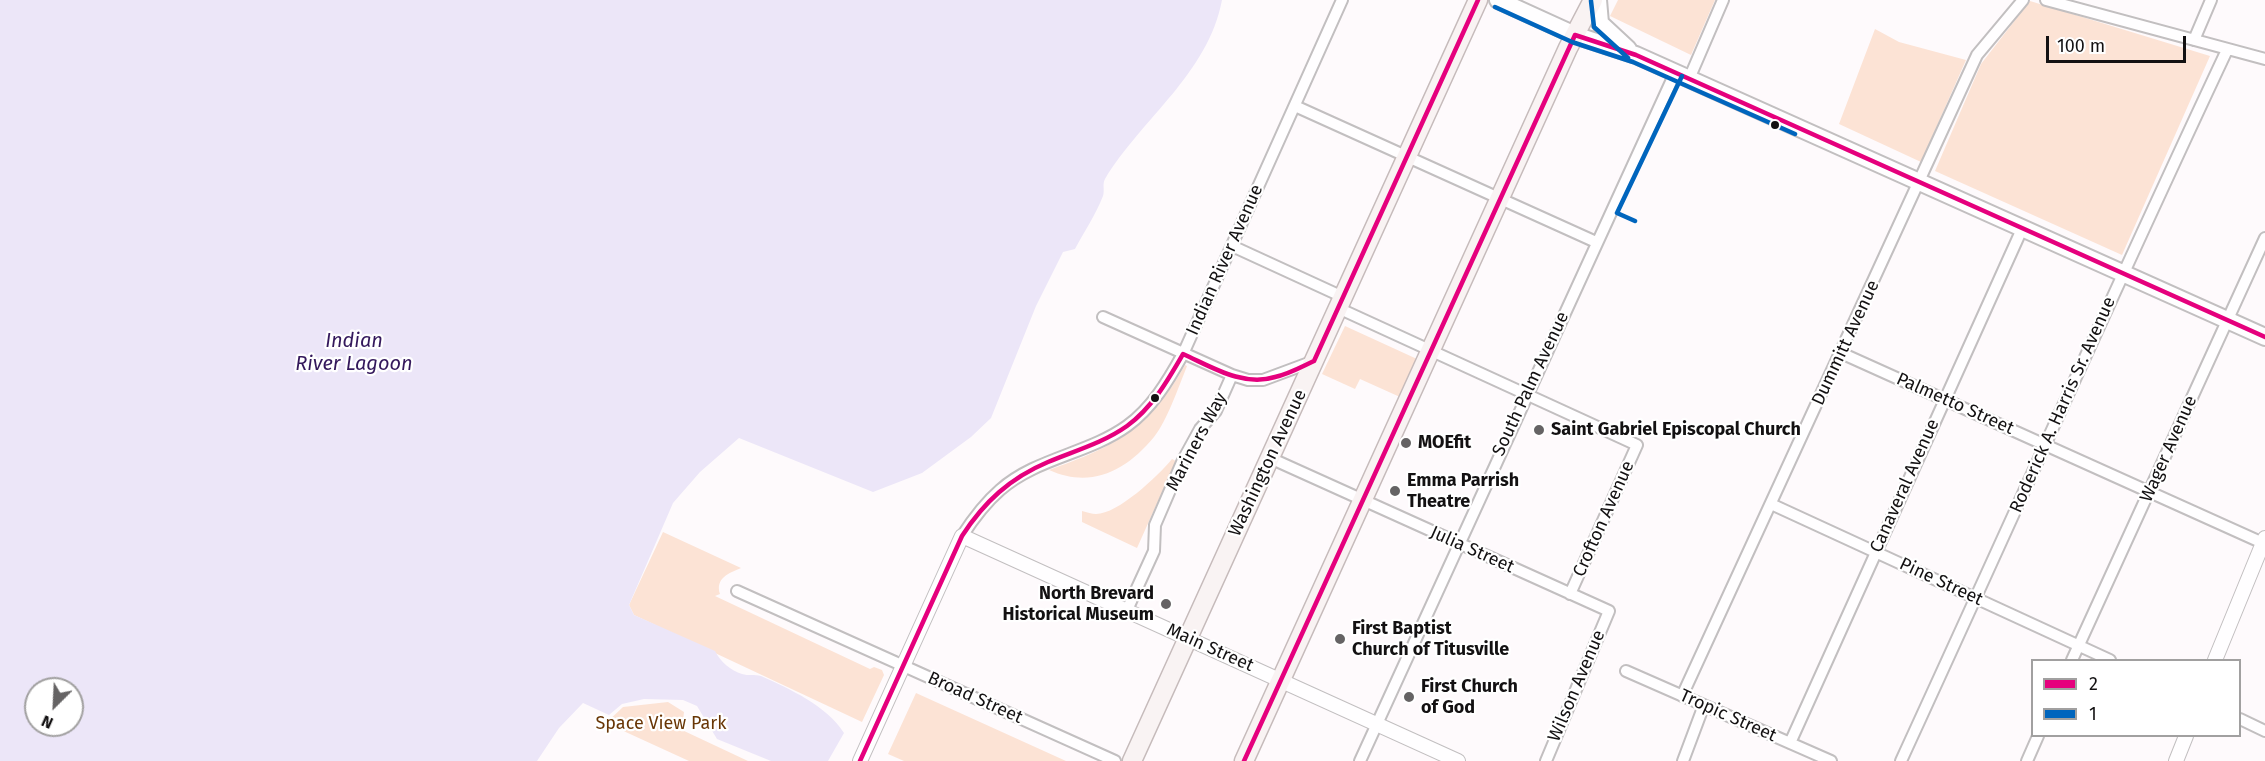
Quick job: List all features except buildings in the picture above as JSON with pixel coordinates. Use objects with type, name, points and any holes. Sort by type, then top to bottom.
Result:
[{"type":"main road","name":"Washington Avenue","points":[[1132,761],[1478,0]]},
{"type":"main road","points":[[1498,0],[1575,35],[1636,55],[2265,337]]},
{"type":"main road","points":[[1244,761],[1593,0]]},
{"type":"main road","points":[[1598,0],[1598,16],[1602,27],[1636,55]]},
{"type":"street","name":"Indian River Avenue","points":[[860,761],[962,536],[981,509],[1001,489],[1034,469],[1102,442],[1128,425],[1149,407],[1168,381],[1183,354],[1342,0]]},
{"type":"street","name":"South Palm Avenue","points":[[1360,761],[1596,242],[1723,0]]},
{"type":"street","name":"Dummitt Avenue","points":[[1682,696],[1977,55],[2023,0]]},
{"type":"street","points":[[2046,0],[2265,59]]},
{"type":"street","points":[[2193,40],[2211,0]]},
{"type":"street","name":"Roderick A. Harris Sr. Avenue","points":[[1901,761],[2046,446],[2122,273],[2227,50]]},
{"type":"street","points":[[1295,106],[1596,242]]},
{"type":"street","name":"Canaveral Avenue","points":[[1790,743],[2022,229]]},
{"type":"street","name":"Wager Avenue","points":[[2072,659],[2265,238]]},
{"type":"street","points":[[1232,246],[1431,351],[1527,394]]},
{"type":"street","points":[[1103,316],[1183,354],[1248,380],[1263,380],[1314,361]]},
{"type":"street","name":"Palmetto Street","points":[[1841,353],[2264,542]]},
{"type":"street","name":"Mariners Way","points":[[1127,610],[1154,551],[1155,525],[1183,460],[1200,429],[1216,411],[1232,375]]},
{"type":"street","name":"Crofton Avenue","points":[[1527,394],[1637,445],[1570,594]]},
{"type":"street","name":"Julia Street","points":[[1270,458],[1458,545],[1609,611]]},
{"type":"street","name":"Pine Street","points":[[1771,504],[2108,659]]},
{"type":"street","name":"Main Street","points":[[962,536],[1458,761]]},
{"type":"street","points":[[2215,659],[2264,542]]},
{"type":"street","name":"Broad Street","points":[[737,591],[1115,761]]},
{"type":"street","name":"Wilson Avenue","points":[[1546,761],[1609,611]]},
{"type":"street","name":"Tropic Street","points":[[1626,671],[1790,743],[1807,756],[1831,761]]},
{"type":"street","points":[[1683,761],[1704,705]]},
{"type":"street","points":[[2241,719],[2265,730]]},
{"type":"street","points":[[2027,761],[2037,737]]},
{"type":"street","points":[[2176,761],[2185,737]]},
{"type":"green space","points":[[1618,0],[1715,0],[1691,55],[1610,16]]},
{"type":"green space","points":[[2030,1],[2210,56],[2122,255],[1935,171],[1981,64]]},
{"type":"green space","points":[[1875,29],[1899,42],[1966,60],[1921,162],[1839,124]]},
{"type":"green space","points":[[1345,326],[1417,359],[1400,397],[1360,379],[1355,389],[1322,374]]},
{"type":"green space","points":[[1185,365],[1187,366],[1164,422],[1154,437],[1132,459],[1107,473],[1093,477],[1079,478],[1049,470],[1112,443],[1129,432],[1158,405]]},
{"type":"green space","points":[[1172,459],[1176,461],[1137,548],[1082,522],[1082,511],[1096,514],[1115,508],[1148,484]]},
{"type":"green space","name":"Space View Park","points":[[663,532],[741,568],[721,580],[720,594],[715,596],[870,669],[874,667],[882,670],[884,675],[862,722],[634,615],[629,605]]},
{"type":"green space","points":[[916,693],[1066,761],[904,761],[888,754]]},
{"type":"green space","name":"Space View Park","points":[[668,702],[684,712],[682,730],[748,761],[689,761],[606,723],[623,707]]},
{"type":"water","name":"Indian River Lagoon","points":[[0,0],[1222,0],[1203,51],[1189,73],[1120,157],[1105,179],[1104,194],[1075,249],[1063,252],[1036,306],[991,418],[971,437],[922,473],[873,492],[739,438],[700,472],[673,503],[629,605],[634,615],[715,651],[726,665],[738,673],[761,676],[818,707],[837,723],[844,733],[828,761],[771,761],[717,739],[697,706],[683,700],[644,699],[622,704],[609,715],[583,703],[559,728],[537,761],[0,761]]},
{"type":"transit line","name":"2","points":[[860,761],[962,536],[979,512],[999,492],[1034,468],[1098,442],[1127,426],[1152,402],[1183,354],[1216,370],[1239,378],[1251,379],[1280,376],[1314,361],[1478,0]]},
{"type":"transit line","name":"1","points":[[1591,1],[1594,27],[1628,58]]},
{"type":"transit line","name":"1","points":[[1495,7],[1572,42],[1633,62],[1795,134]]},
{"type":"transit line","name":"2","points":[[1244,761],[1575,35],[1636,55],[2265,337]]},
{"type":"transit line","name":"1","points":[[1635,221],[1617,213],[1682,76]]},
{"type":"place","name":"Saint Gabriel Episcopal Church","points":[[1539,430]]},
{"type":"place","name":"MOEfit","points":[[1406,443]]},
{"type":"place","name":"Emma Parrish Theatre","points":[[1395,491]]},
{"type":"place","name":"North Brevard Historical Museum","points":[[1166,604]]},
{"type":"place","name":"First Baptist Church of Titusville","points":[[1340,639]]},
{"type":"place","name":"First Church of God","points":[[1409,697]]}]
